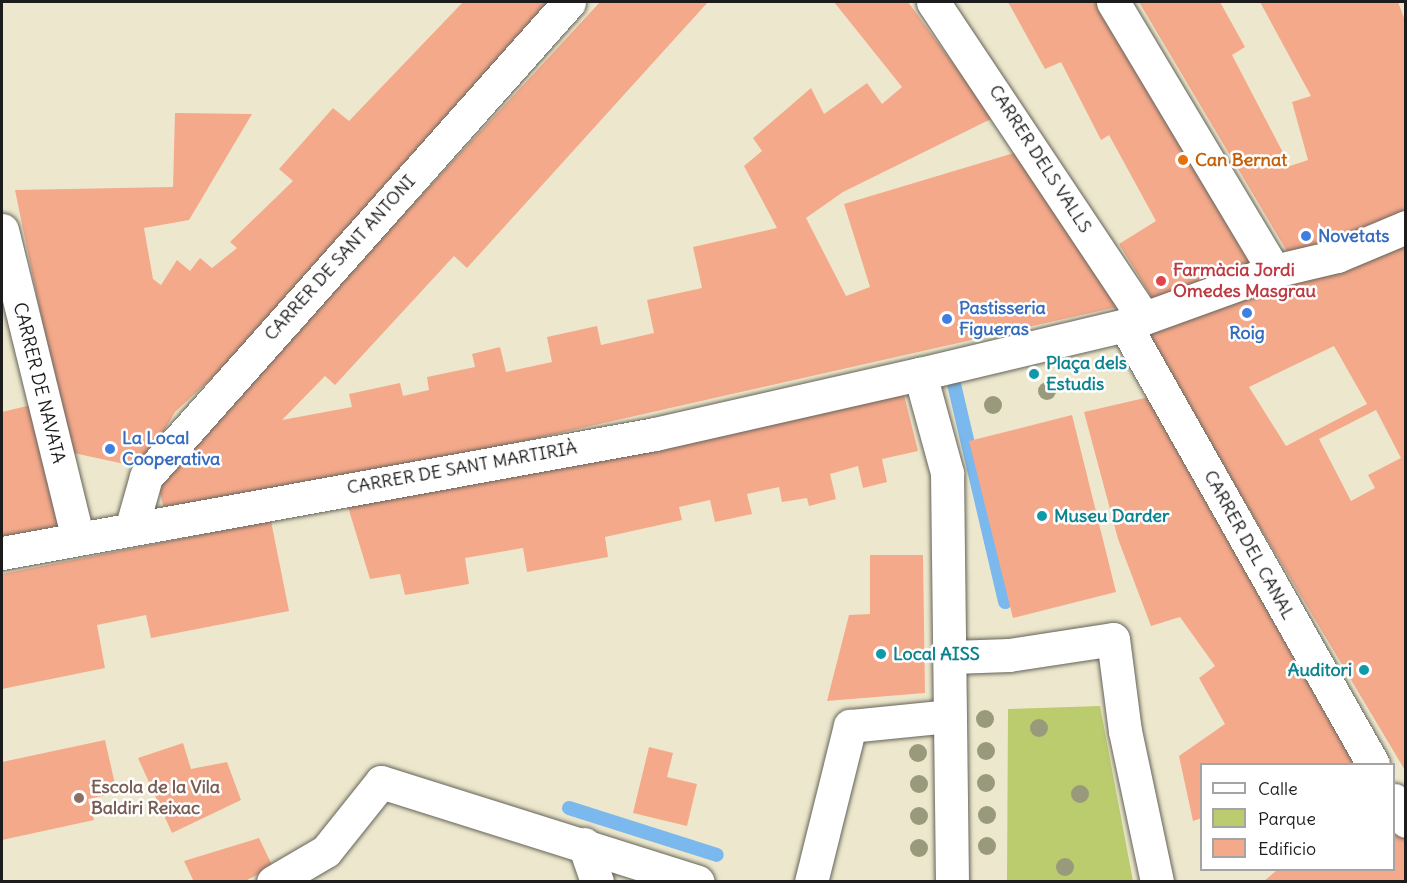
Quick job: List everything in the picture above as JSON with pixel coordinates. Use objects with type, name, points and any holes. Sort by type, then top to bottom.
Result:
[{"type":"street","name":"CARRER DE SANT ANTONI","points":[[132,526],[149,472],[569,2]]},
{"type":"street","name":"CARRER DELS VALLS","points":[[933,2],[1135,321]]},
{"type":"street","points":[[1113,2],[1274,272]]},
{"type":"street","points":[[952,882],[950,716],[952,657],[947,473],[920,374],[1135,321],[1274,272],[1337,256],[1406,227]]},
{"type":"street","name":"CARRER DE NAVATA","points":[[2,230],[76,536]]},
{"type":"street","name":"CARRER DEL CANAL","points":[[1135,321],[1372,763]]},
{"type":"street","name":"CARRER DE SANT MARTIRIÀ","points":[[2,553],[76,536],[655,434],[920,374]]},
{"type":"street","points":[[952,657],[1009,655],[1113,639],[1125,731],[1156,882]]},
{"type":"street","points":[[811,882],[850,726],[950,716]]},
{"type":"street","points":[[273,882],[326,850],[381,782],[584,844],[698,882]]},
{"type":"street","points":[[1395,802],[1406,821]]},
{"type":"street","points":[[584,844],[597,882]]},
{"type":"green space","points":[[1100,706],[1133,881],[1007,881],[1008,709]]},
{"type":"building","points":[[463,2],[555,2],[228,363],[175,412],[143,468],[69,452],[15,190],[173,187],[175,113],[252,114],[189,220],[144,228],[153,279],[161,285],[177,260],[190,271],[200,258],[212,268],[237,248],[230,242],[293,181],[279,169],[333,108],[349,121]]},
{"type":"building","points":[[600,2],[708,2],[467,268],[454,256],[335,385],[325,376],[282,420],[352,407],[349,394],[400,383],[403,396],[429,390],[427,377],[475,367],[472,354],[500,347],[506,372],[552,362],[547,337],[597,326],[601,345],[654,333],[647,300],[702,288],[693,247],[777,228],[744,166],[762,151],[753,138],[811,88],[824,114],[867,83],[882,104],[902,87],[834,2],[908,2],[993,118],[843,192],[806,218],[846,296],[870,287],[844,204],[1014,153],[1126,305],[343,482],[164,509],[157,481]]},
{"type":"building","points":[[1008,2],[1098,2],[1264,270],[1157,306],[1119,244],[1156,221],[1109,135],[1101,140],[1061,62],[1045,69]]},
{"type":"building","points":[[1139,2],[1220,2],[1245,47],[1232,55],[1290,166],[1308,160],[1292,102],[1311,96],[1260,2],[1398,2],[1406,23],[1406,217],[1291,258]]},
{"type":"building","points":[[1406,242],[1406,772],[1144,333]],"holes":[[[1334,346],[1367,404],[1286,446],[1249,387]],[[1376,410],[1401,458],[1368,475],[1375,488],[1351,501],[1319,439]]]},
{"type":"building","points":[[903,391],[918,451],[882,459],[887,482],[863,488],[858,466],[830,474],[836,499],[809,506],[807,498],[782,502],[779,487],[747,494],[752,514],[715,522],[710,500],[679,507],[682,520],[605,537],[608,557],[527,572],[523,548],[465,558],[469,584],[405,595],[400,574],[370,579],[348,507]]},
{"type":"building","points":[[1149,397],[1362,763],[1200,763],[1200,819],[1193,821],[1179,756],[1225,724],[1199,678],[1215,666],[1180,617],[1151,626],[1118,539],[1084,412]]},
{"type":"building","points":[[31,405],[58,526],[2,538],[2,412]]},
{"type":"building","name":"Museu Darder","points":[[1072,415],[1116,592],[1013,618],[969,441]]},
{"type":"building","points":[[271,521],[289,611],[151,638],[146,615],[97,625],[105,668],[2,689],[2,574]]},
{"type":"building","name":"Local AISS","points":[[870,555],[923,555],[925,693],[827,701],[849,615],[870,614]]},
{"type":"building","points":[[105,740],[117,793],[88,799],[94,820],[2,840],[2,762]]},
{"type":"building","points":[[183,743],[191,769],[227,762],[241,800],[172,833],[138,758]]},
{"type":"building","points":[[649,747],[673,753],[667,777],[697,784],[687,826],[633,813]]},
{"type":"building","points":[[1395,821],[1406,841],[1406,882],[1263,882],[1276,871],[1395,871]]},
{"type":"building","points":[[259,838],[273,867],[243,882],[194,882],[184,861]]},
{"type":"waterway","points":[[954,384],[1005,602]]},
{"type":"waterway","points":[[569,808],[717,855]]},
{"type":"place","name":"Can Bernat","points":[[1183,160]]},
{"type":"place","name":"Novetats","points":[[1306,236]]},
{"type":"place","name":"Farmàcia Jordi Omedes Masgrau","points":[[1161,281]]},
{"type":"place","name":"Roig","points":[[1247,313]]},
{"type":"place","name":"Pastisseria Figueras","points":[[947,319]]},
{"type":"place","name":"Plaça dels Estudis","points":[[1034,374]]},
{"type":"place","name":"La Local Cooperativa","points":[[110,449]]},
{"type":"place","name":"Museu Darder","points":[[1042,516]]},
{"type":"place","name":"Local AISS","points":[[881,654]]},
{"type":"place","name":"Auditori","points":[[1364,670]]},
{"type":"place","name":"Escola de la Vila Baldiri Reixac","points":[[79,798]]}]
